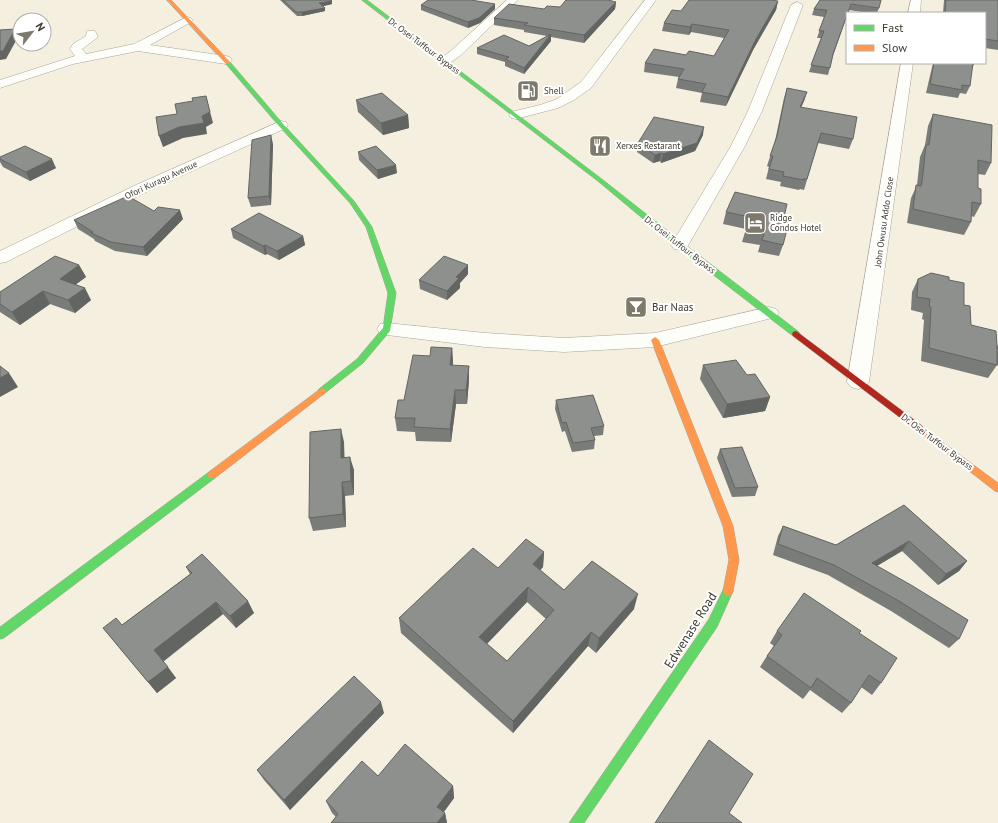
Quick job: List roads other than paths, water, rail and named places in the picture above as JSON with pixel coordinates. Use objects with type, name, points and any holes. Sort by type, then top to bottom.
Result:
[{"type":"main road","points":[[0,634],[236,457],[360,361],[387,329],[392,293],[369,227],[352,202],[281,125],[226,60],[169,0]]},
{"type":"main road","name":"Dr. Osei Tuffour Bypass","points":[[368,1],[516,115],[680,245],[998,488]]},
{"type":"main road","name":"Edwenase Road","points":[[576,823],[713,622],[728,594],[734,560],[728,526],[655,340]]},
{"type":"street","points":[[444,61],[457,52],[514,0]]},
{"type":"street","points":[[516,115],[556,105],[574,95],[586,85],[651,0]]},
{"type":"street","points":[[914,12],[916,0]]},
{"type":"street","points":[[680,245],[738,146],[755,111],[797,5]]},
{"type":"street","points":[[0,84],[51,66],[138,47],[187,20]]},
{"type":"street","points":[[83,58],[76,49],[78,45],[90,39],[92,37],[91,34]]},
{"type":"street","points":[[138,47],[226,60]]},
{"type":"street","name":"John Owusu Addo Close","points":[[858,382],[872,304],[907,64]]},
{"type":"street","name":"Ofori Kuragu Avenue","points":[[0,258],[148,185],[281,125]]},
{"type":"street","points":[[387,329],[485,340],[564,345],[655,340],[769,313]]},
{"type":"place","name":"Shell","points":[[528,91]]},
{"type":"place","name":"Xerxes Restarant","points":[[600,146]]},
{"type":"place","name":"Ridge Condos Hotel","points":[[755,223]]},
{"type":"place","name":"Bar Naas","points":[[636,307]]}]
